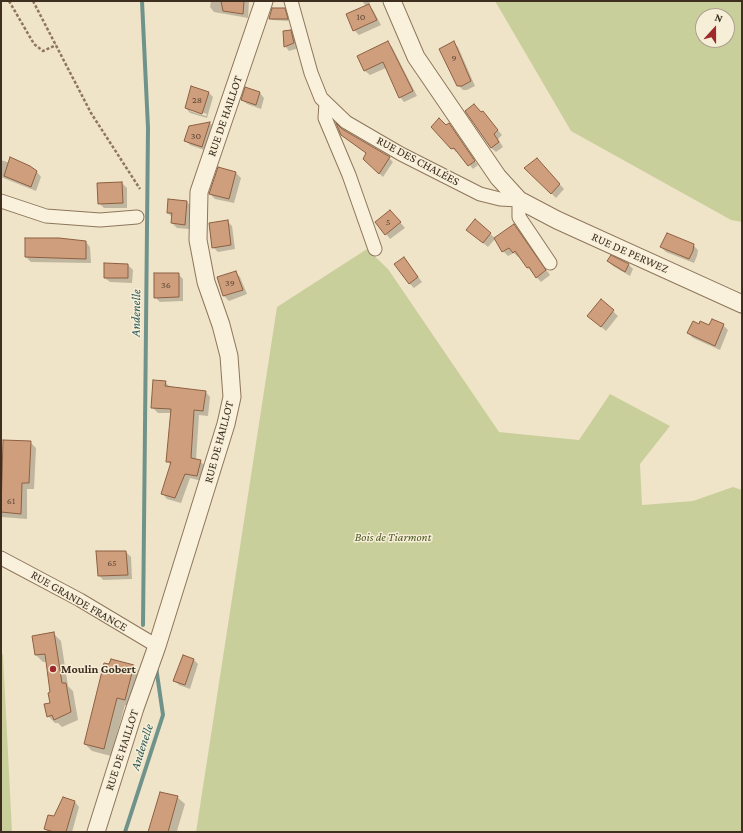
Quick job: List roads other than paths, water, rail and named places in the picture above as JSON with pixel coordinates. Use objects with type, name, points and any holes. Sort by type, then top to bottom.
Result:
[{"type":"street","name":"RUE DE HAILLOT","points":[[96,832],[135,708],[157,646],[226,424],[232,397],[229,356],[221,325],[206,282],[198,240],[199,192],[264,1]]},
{"type":"street","name":"RUE DES CHALÉES","points":[[291,1],[311,73],[321,98],[346,122],[401,154],[480,194],[500,199],[519,200]]},
{"type":"street","name":"RUE DE PERWEZ","points":[[392,1],[416,57],[498,177],[519,200],[557,220],[742,304]]},
{"type":"street","name":"RUE DES CHALÉES","points":[[326,103],[325,118],[349,175],[375,249]]},
{"type":"street","points":[[519,200],[519,217],[550,263]]},
{"type":"street","points":[[1,201],[46,216],[100,220],[137,217]]},
{"type":"street","name":"RUE GRANDE FRANCE","points":[[1,558],[80,600],[157,646]]},
{"type":"waterway","name":"Andenelle","points":[[142,1],[148,128],[143,625]]},
{"type":"waterway","name":"Andenelle","points":[[125,832],[163,715],[156,667]]},
{"type":"place","name":"Moulin Gobert","points":[[53,669]]},
{"type":"park label","name":"Bois de Tiarmont","points":[[393,537]]}]
